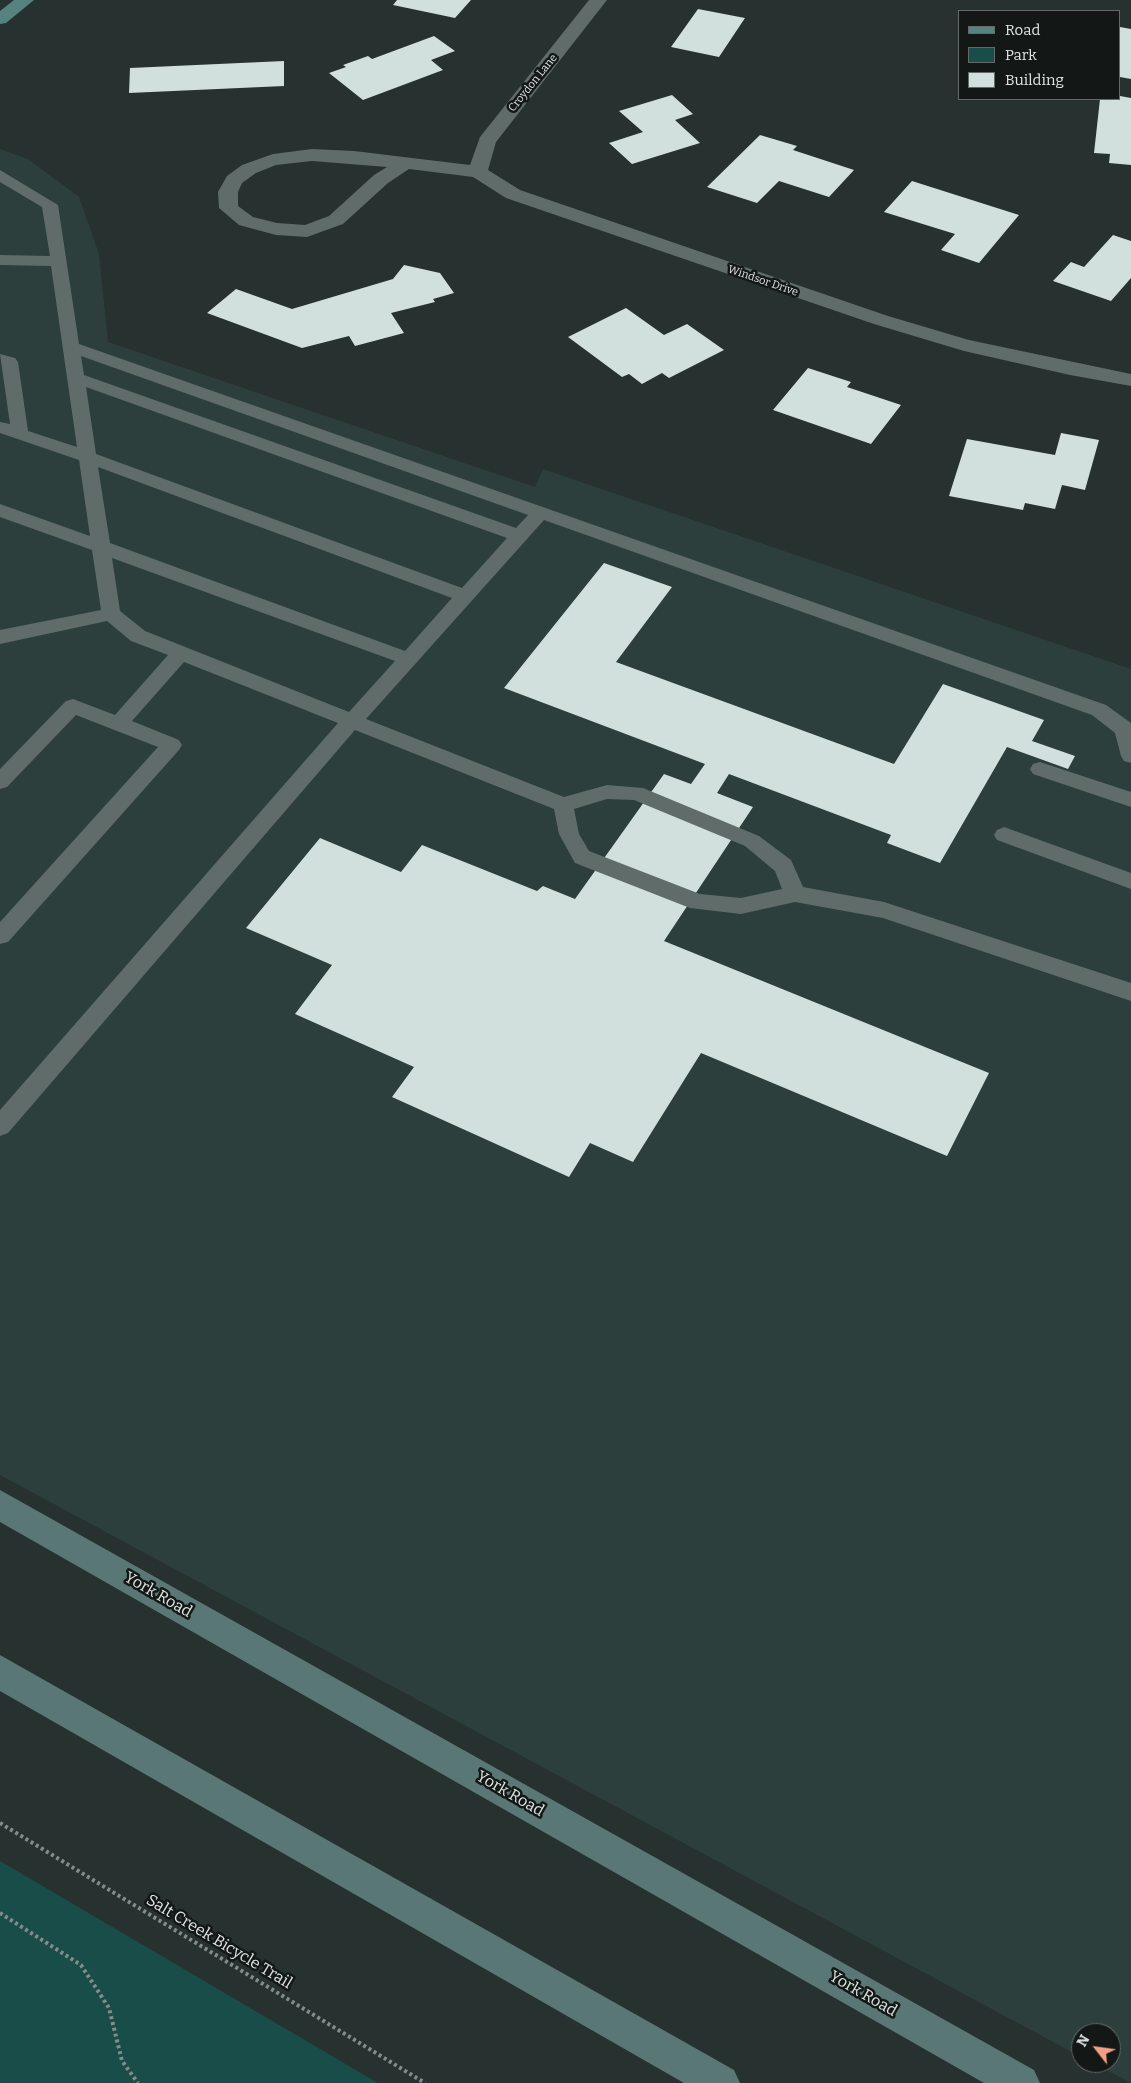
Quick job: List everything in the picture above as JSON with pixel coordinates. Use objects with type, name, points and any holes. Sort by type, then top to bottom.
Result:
[{"type":"main road","points":[[0,18],[25,0]]},
{"type":"main road","name":"York Road","points":[[0,1505],[1021,2083]]},
{"type":"main road","points":[[0,1672],[721,2083]]},
{"type":"street","name":"Croydon Lane","points":[[478,172],[487,141],[598,0]]},
{"type":"street","name":"Windsor Drive","points":[[402,164],[381,179],[336,220],[308,231],[276,229],[246,221],[229,208],[228,192],[234,180],[249,169],[273,160],[312,155],[354,157],[478,172],[513,194],[881,320],[964,344],[1070,369],[1131,380]]},
{"type":"lane","points":[[0,175],[50,206],[111,614],[138,636],[563,805],[607,792],[636,793],[752,841],[784,866],[795,894]]},
{"type":"lane","points":[[0,260],[59,261]]},
{"type":"lane","points":[[71,347],[1099,710],[1127,730],[1131,756]]},
{"type":"lane","points":[[0,359],[8,362],[20,434]]},
{"type":"lane","points":[[76,378],[519,536]]},
{"type":"lane","points":[[0,427],[88,457],[465,596]]},
{"type":"lane","points":[[0,510],[408,659]]},
{"type":"lane","points":[[0,1126],[352,721],[540,513]]},
{"type":"lane","points":[[0,637],[111,614]]},
{"type":"lane","points":[[118,724],[182,653]]},
{"type":"lane","points":[[0,782],[73,706],[172,745],[0,936]]},
{"type":"lane","points":[[1040,769],[1131,800]]},
{"type":"lane","points":[[563,805],[569,834],[582,857],[698,902],[741,906],[795,894],[884,910],[1131,992]]},
{"type":"lane","points":[[1004,835],[1131,881]]},
{"type":"path","name":"Salt Creek Bicycle Trail","points":[[0,1823],[425,2083]]},
{"type":"path","points":[[0,1913],[81,1966],[109,2008],[122,2061],[138,2083]]},
{"type":"shaded area","points":[[0,149],[28,159],[79,197],[99,254],[108,342],[535,487],[543,469],[1131,669],[1131,2083],[1112,2073],[1121,2073],[1121,2023],[1071,2023],[1071,2052],[0,1475]]},
{"type":"green space","points":[[0,1861],[378,2083],[0,2083]]},
{"type":"building","points":[[397,0],[471,0],[455,18],[393,5]]},
{"type":"building","points":[[698,9],[745,18],[719,57],[671,47]]},
{"type":"building","points":[[1121,27],[1131,29],[1131,79],[1121,77]]},
{"type":"building","points":[[434,36],[455,51],[431,60],[443,70],[363,100],[329,73],[346,67],[343,65],[368,56],[372,59]]},
{"type":"building","points":[[284,61],[284,86],[129,93],[130,68]]},
{"type":"building","points":[[672,95],[693,114],[675,120],[700,143],[632,164],[609,143],[643,132],[619,111]]},
{"type":"building","points":[[1121,96],[1131,98],[1131,165],[1109,163],[1110,154],[1094,153],[1100,100],[1121,100]]},
{"type":"building","points":[[760,135],[797,146],[793,150],[854,170],[829,197],[779,181],[757,203],[707,187]]},
{"type":"building","points":[[912,181],[1019,215],[979,263],[941,250],[955,234],[884,212]]},
{"type":"building","points":[[1113,235],[1131,241],[1131,278],[1111,301],[1053,281],[1071,262],[1084,267]]},
{"type":"building","points":[[404,265],[440,273],[454,293],[433,299],[435,302],[391,313],[404,333],[355,346],[349,336],[302,348],[207,313],[236,289],[292,309],[393,279]]},
{"type":"building","points":[[626,308],[664,335],[687,324],[724,350],[669,378],[662,373],[642,384],[629,374],[622,377],[568,337]]},
{"type":"building","points":[[808,368],[851,382],[847,387],[901,405],[871,444],[773,410]]},
{"type":"building","points":[[1061,433],[1099,440],[1085,490],[1062,485],[1055,509],[1025,503],[1023,510],[949,496],[967,439],[1055,455]]},
{"type":"building","points":[[604,563],[672,587],[616,662],[894,764],[943,684],[1044,720],[1032,741],[1075,756],[1068,769],[1007,747],[940,863],[887,843],[891,835],[729,774],[717,793],[753,807],[664,941],[989,1073],[947,1156],[701,1053],[633,1162],[590,1143],[569,1177],[392,1097],[414,1067],[295,1014],[332,965],[246,928],[320,838],[401,872],[422,845],[537,891],[543,886],[575,899],[664,774],[691,784],[705,764],[504,688]]}]
